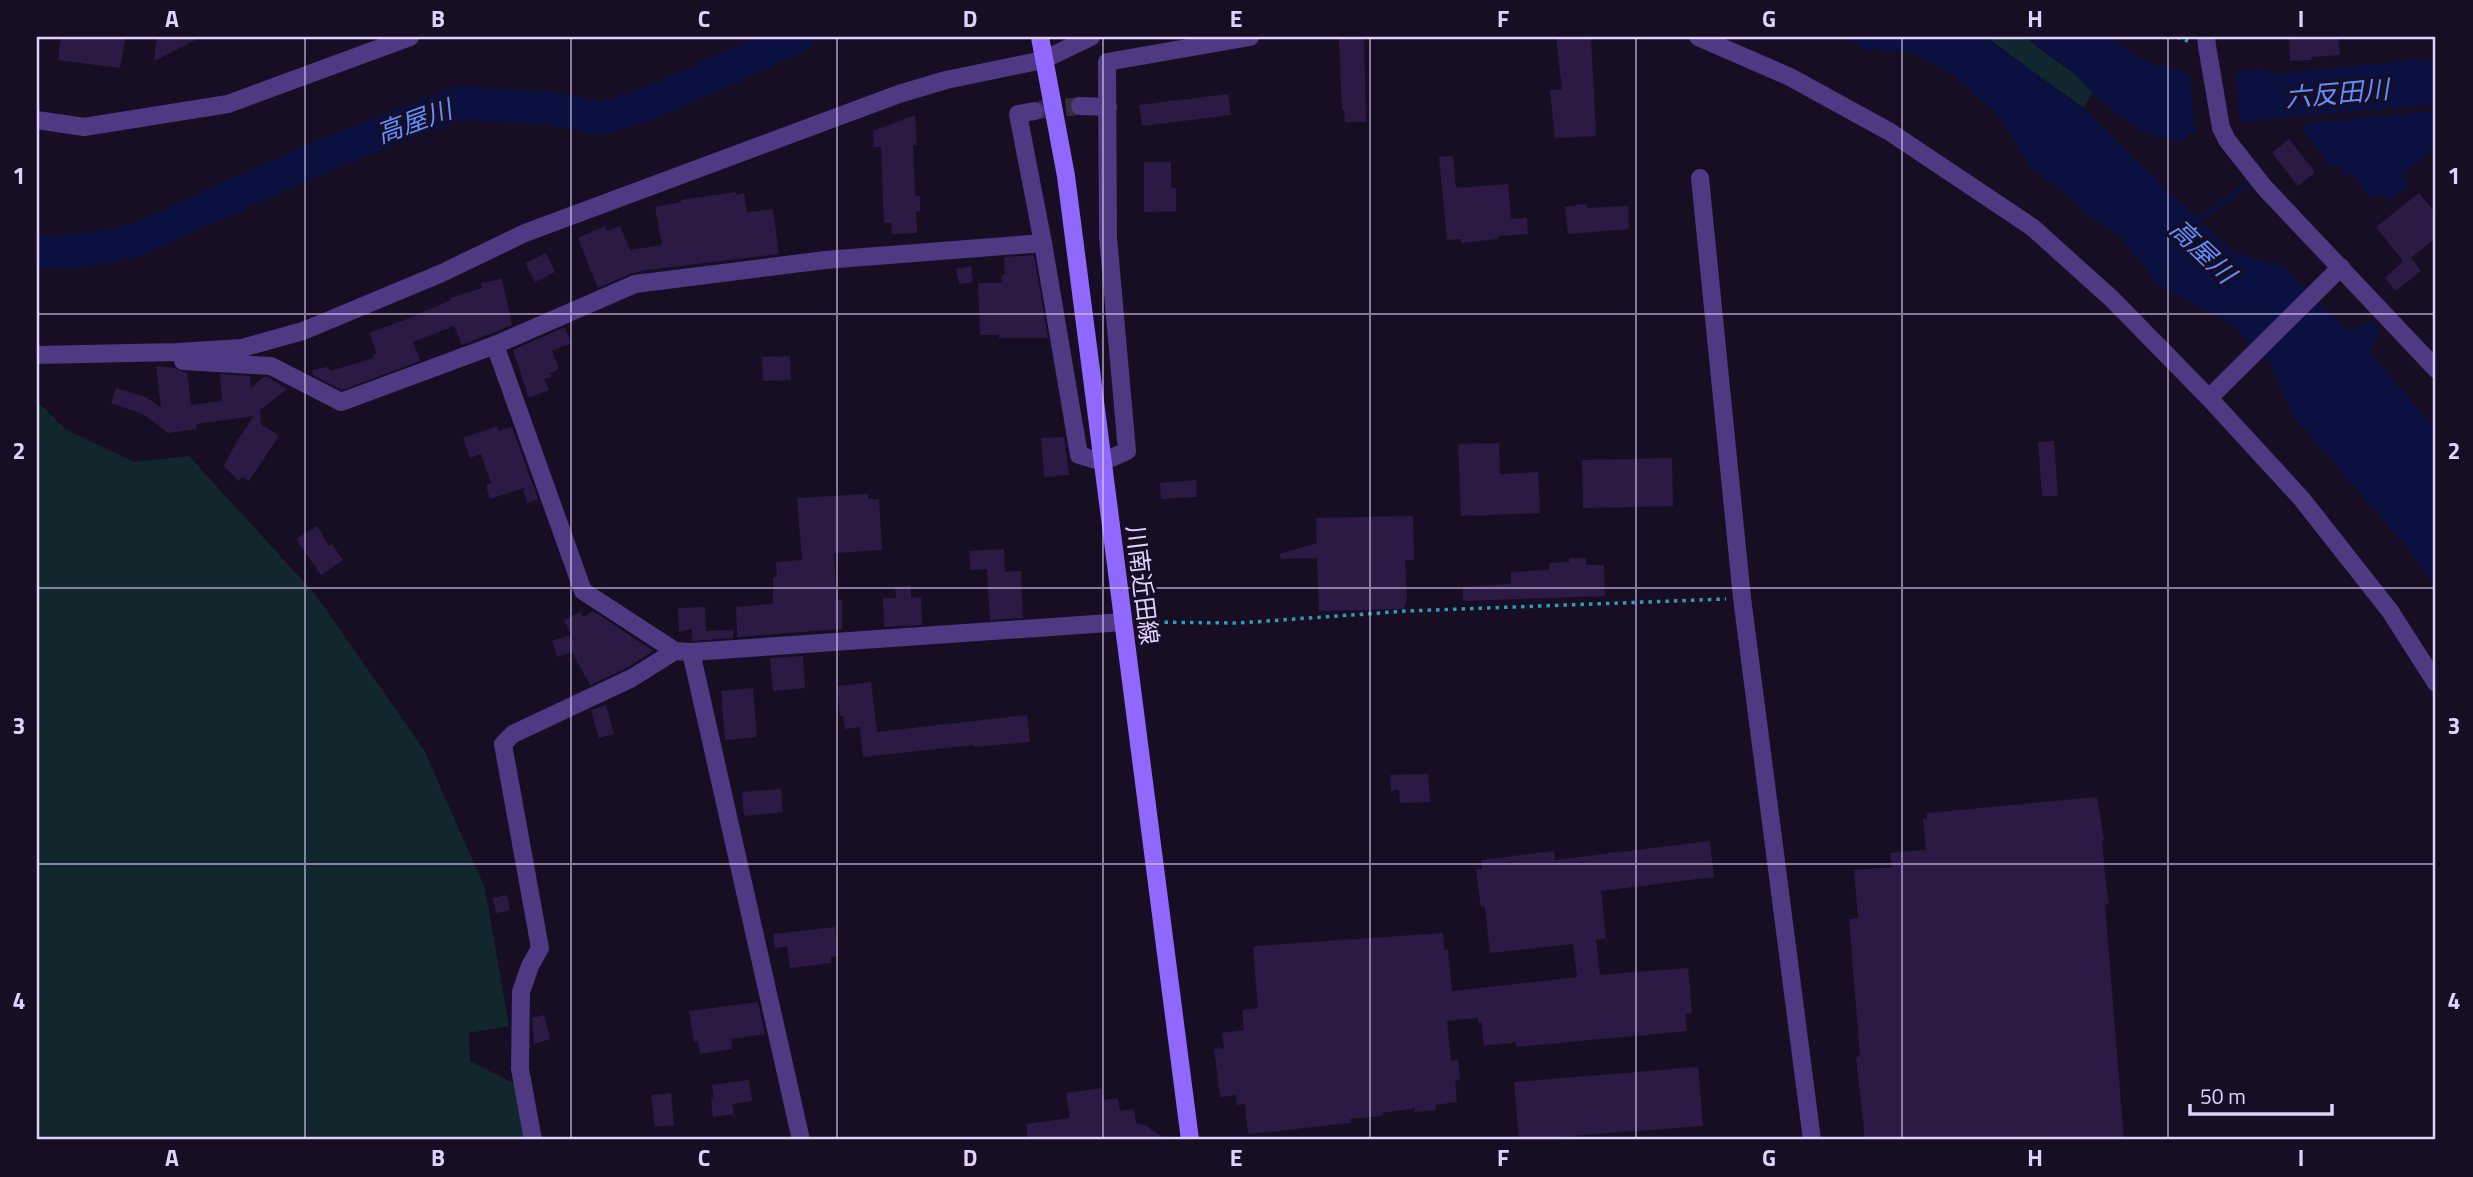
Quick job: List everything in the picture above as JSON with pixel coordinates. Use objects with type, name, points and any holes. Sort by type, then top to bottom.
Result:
[{"type":"main road","name":"川南近田線","points":[[1040,37],[1066,176],[1190,1140]]},
{"type":"street","points":[[37,120],[83,127],[228,104],[410,37]]},
{"type":"street","points":[[37,355],[242,348],[303,331],[442,274],[525,233],[886,99],[946,80],[1043,60],[1091,37]]},
{"type":"street","points":[[1035,111],[1018,114],[1079,455],[1102,462],[1127,451],[1108,237],[1107,62],[1250,37]]},
{"type":"street","points":[[1698,37],[1790,77],[1890,132],[2032,227],[2214,392],[2390,611],[2436,682]]},
{"type":"street","points":[[2206,41],[2221,128],[2227,140],[2336,271],[2436,369]]},
{"type":"street","points":[[1080,106],[1108,107]]},
{"type":"street","points":[[1700,178],[1742,598],[1812,1140]]},
{"type":"street","points":[[177,352],[178,361],[271,366],[341,402],[495,345],[635,284],[825,260],[1043,243]]},
{"type":"street","points":[[2214,392],[2336,271]]},
{"type":"street","points":[[495,345],[583,591],[683,652],[801,1140]]},
{"type":"street","points":[[533,1140],[520,1069],[520,992],[530,966],[541,948],[503,744],[513,734],[683,652],[1123,622]]},
{"type":"path","points":[[1123,622],[1240,622],[1407,611],[1742,598]]},
{"type":"shaded area","points":[[1986,37],[2027,37],[2075,74],[2093,93],[2083,108]]},
{"type":"shaded area","points":[[37,401],[65,429],[134,462],[189,456],[315,594],[424,750],[485,888],[509,1026],[469,1033],[470,1061],[523,1088],[531,1140],[37,1140]]},
{"type":"water","points":[[1842,37],[1986,37],[2083,108],[2232,252],[2284,267],[2348,331],[2372,321],[2380,331],[2369,352],[2436,429],[2436,587],[2407,547],[2295,418],[2268,360],[2229,323],[2156,284],[2122,237],[2089,217],[2067,194],[2029,166],[2000,116],[1947,71],[1913,53],[1867,49]]},
{"type":"water","points":[[2027,37],[2110,37],[2147,63],[2179,69],[2189,74],[2195,132],[2187,133],[2186,141],[2172,140],[2135,126],[2113,111],[2074,73]]},
{"type":"water","name":"六反田川","points":[[2436,58],[2436,104],[2241,122],[2235,73],[2261,69],[2274,74]]},
{"type":"water","points":[[2436,111],[2436,146],[2402,175],[2409,185],[2387,202],[2380,193],[2372,199],[2351,172],[2346,176],[2338,165],[2332,168],[2303,131],[2304,123]]},
{"type":"building","points":[[61,37],[126,37],[120,68],[58,60]]},
{"type":"building","points":[[157,37],[201,37],[154,61]]},
{"type":"building","points":[[1556,37],[1591,37],[1596,136],[1555,138],[1550,90],[1562,89]]},
{"type":"building","points":[[2289,37],[2338,37],[2340,55],[2290,61]]},
{"type":"building","points":[[1364,38],[1366,122],[1345,122],[1342,110],[1339,39]]},
{"type":"building","points":[[1228,94],[1231,115],[1142,126],[1139,105]]},
{"type":"building","points":[[915,115],[915,196],[920,196],[920,211],[916,212],[917,233],[892,234],[891,223],[884,223],[881,147],[874,147],[873,131]]},
{"type":"building","points":[[2289,139],[2315,172],[2298,186],[2272,153]]},
{"type":"building","points":[[1453,156],[1456,188],[1508,184],[1511,219],[1527,218],[1528,234],[1461,243],[1461,239],[1447,240],[1439,157]]},
{"type":"building","points":[[1144,162],[1171,162],[1171,188],[1176,188],[1176,211],[1144,212]]},
{"type":"building","points":[[736,192],[736,195],[744,193],[747,212],[773,209],[779,254],[647,270],[630,274],[598,288],[578,238],[605,226],[607,231],[620,226],[630,250],[662,245],[655,207],[681,200]]},
{"type":"building","points":[[2419,193],[2436,214],[2436,238],[2411,258],[2421,271],[2396,291],[2385,278],[2403,261],[2376,227]]},
{"type":"building","points":[[1586,204],[1587,208],[1628,206],[1629,229],[1568,234],[1565,207]]},
{"type":"building","points":[[546,253],[555,272],[535,282],[525,263]]},
{"type":"building","points":[[1034,255],[1048,338],[999,338],[999,335],[980,335],[978,283],[1002,283],[1002,275],[1005,275],[1004,257]]},
{"type":"building","points":[[971,266],[973,282],[959,284],[956,269]]},
{"type":"building","points":[[502,279],[512,325],[462,345],[454,326],[413,342],[420,361],[342,390],[313,375],[312,370],[328,367],[330,371],[374,358],[373,355],[377,353],[369,333],[451,300],[450,298],[482,288],[481,283]]},
{"type":"building","points":[[565,327],[571,343],[552,351],[559,369],[544,379],[549,390],[529,398],[513,350]]},
{"type":"building","points":[[790,356],[791,380],[763,381],[762,357]]},
{"type":"building","points":[[156,366],[187,373],[191,405],[222,401],[220,374],[250,376],[251,388],[263,377],[268,377],[287,389],[260,410],[261,424],[279,436],[249,481],[242,477],[239,481],[224,466],[254,416],[196,424],[197,429],[168,433],[143,414],[111,403],[116,388],[146,397],[161,408]]},
{"type":"building","points":[[497,426],[499,431],[512,427],[533,485],[490,499],[486,485],[491,483],[481,454],[470,458],[463,438]]},
{"type":"building","points":[[1064,437],[1069,475],[1044,477],[1041,438]]},
{"type":"building","points":[[2054,441],[2058,496],[2042,496],[2038,442]]},
{"type":"building","points":[[1499,443],[1500,474],[1538,472],[1540,513],[1461,516],[1458,444]]},
{"type":"building","points":[[1672,458],[1673,506],[1583,508],[1582,460]]},
{"type":"building","points":[[1196,480],[1197,497],[1161,499],[1160,483]]},
{"type":"building","points":[[533,485],[538,499],[527,503],[523,489]]},
{"type":"building","points":[[868,494],[868,499],[879,499],[882,550],[834,553],[837,600],[842,600],[842,629],[737,637],[736,607],[773,604],[776,562],[802,560],[797,498]]},
{"type":"building","points":[[1413,516],[1414,560],[1405,560],[1407,597],[1404,609],[1319,611],[1317,558],[1281,559],[1280,554],[1317,543],[1316,518]]},
{"type":"building","points":[[317,526],[329,546],[332,544],[343,560],[321,575],[296,539]]},
{"type":"building","points":[[1004,549],[1005,572],[1021,571],[1023,618],[990,620],[987,569],[970,570],[969,551]]},
{"type":"building","points":[[1569,558],[1586,558],[1586,565],[1604,565],[1605,596],[1463,601],[1463,587],[1511,584],[1511,572],[1549,570],[1549,563],[1569,562]]},
{"type":"building","points":[[911,586],[911,598],[921,597],[922,625],[884,627],[883,598],[896,598],[895,587]]},
{"type":"building","points":[[705,607],[706,631],[733,630],[733,638],[692,641],[692,629],[679,632],[678,608]]},
{"type":"building","points":[[593,611],[653,651],[627,668],[590,685],[572,652],[557,657],[552,641],[571,635],[564,620],[580,612],[583,617]]},
{"type":"building","points":[[803,656],[805,688],[773,691],[770,658]]},
{"type":"building","points":[[871,682],[877,732],[1027,715],[1030,742],[863,757],[860,727],[845,729],[843,716],[840,716],[837,686]]},
{"type":"building","points":[[753,688],[757,737],[725,740],[721,691]]},
{"type":"building","points":[[606,705],[614,734],[599,738],[591,710]]},
{"type":"building","points":[[1428,774],[1430,802],[1400,803],[1399,790],[1391,791],[1390,775]]},
{"type":"building","points":[[781,789],[783,812],[744,816],[742,792]]},
{"type":"building","points":[[2097,797],[2104,840],[2109,904],[2105,905],[2124,1140],[1865,1140],[1856,1057],[1860,1056],[1849,919],[1858,918],[1854,870],[1892,867],[1890,853],[1926,850],[1923,819],[1927,819],[1926,813]]},
{"type":"building","points":[[1710,841],[1714,877],[1601,891],[1606,938],[1596,940],[1600,975],[1688,968],[1692,1013],[1685,1014],[1687,1031],[1516,1047],[1516,1042],[1484,1046],[1478,1018],[1447,1021],[1451,1061],[1458,1060],[1460,1080],[1455,1081],[1457,1102],[1435,1105],[1436,1110],[1415,1112],[1415,1108],[1382,1113],[1383,1116],[1350,1119],[1351,1123],[1248,1134],[1245,1104],[1237,1105],[1236,1095],[1220,1097],[1214,1049],[1224,1048],[1222,1033],[1244,1030],[1242,1010],[1258,1008],[1255,946],[1443,933],[1444,950],[1448,950],[1452,991],[1577,977],[1573,944],[1490,953],[1485,907],[1481,907],[1476,869],[1482,869],[1481,860],[1554,851],[1555,860]]},
{"type":"building","points":[[507,895],[510,910],[496,913],[493,898]]},
{"type":"building","points":[[835,927],[838,956],[831,957],[831,963],[790,968],[787,946],[775,948],[773,934]]},
{"type":"building","points":[[758,1002],[765,1034],[731,1039],[732,1049],[700,1054],[698,1041],[694,1042],[689,1011]]},
{"type":"building","points":[[544,1015],[550,1039],[534,1044],[532,1018]]},
{"type":"building","points":[[1698,1067],[1703,1126],[1519,1140],[1514,1082]]},
{"type":"building","points":[[749,1080],[752,1101],[732,1104],[734,1114],[713,1117],[712,1085]]},
{"type":"building","points":[[1102,1088],[1103,1100],[1118,1098],[1120,1111],[1134,1109],[1136,1123],[1146,1126],[1167,1140],[1028,1140],[1026,1124],[1070,1118],[1066,1093]]},
{"type":"building","points":[[671,1093],[674,1125],[655,1127],[651,1095]]},
{"type":"waterway","name":"高屋川","points":[[37,251],[62,252],[101,248],[136,240],[329,153],[459,103],[550,108],[602,118],[648,104],[797,37]]},
{"type":"waterway","points":[[2195,223],[2246,185]]},
{"type":"tunnel","points":[[1039,110],[1080,106]]}]
